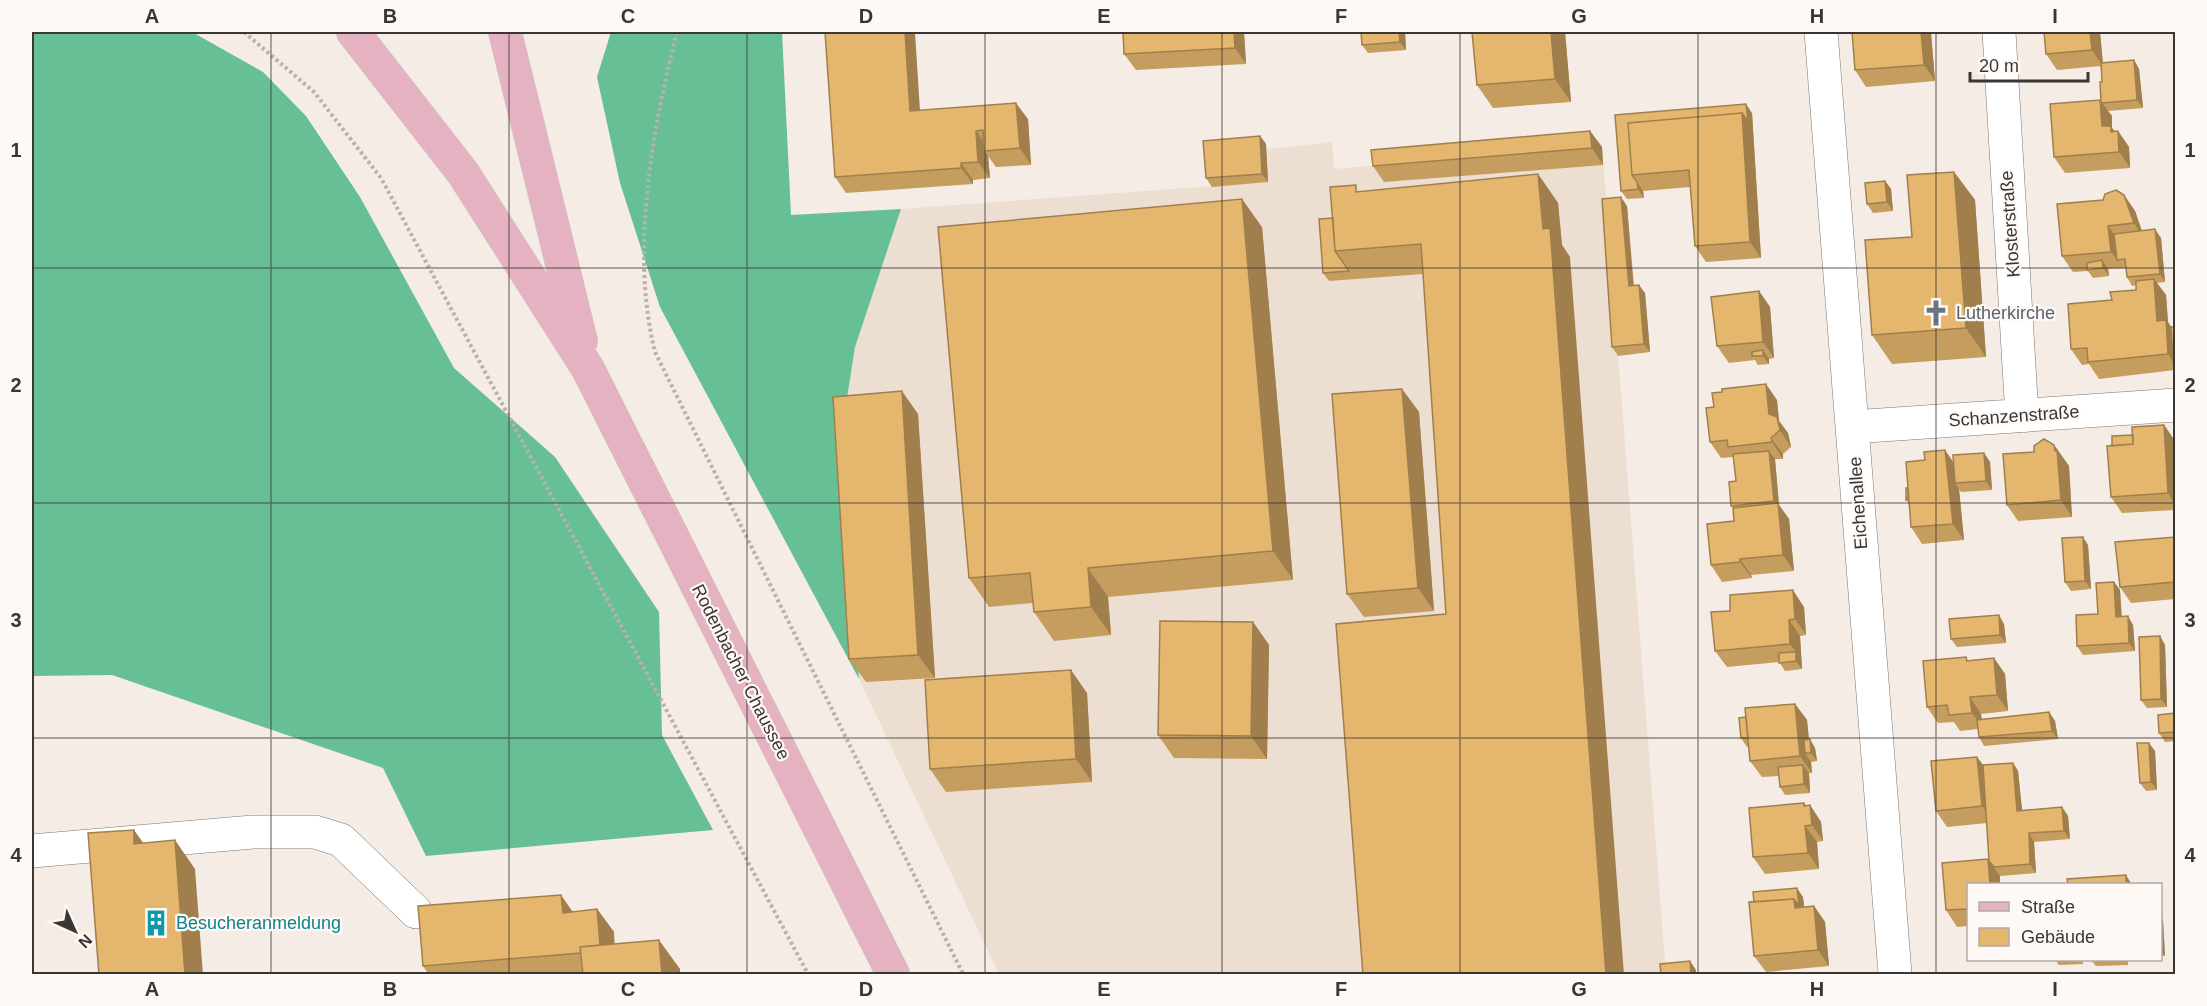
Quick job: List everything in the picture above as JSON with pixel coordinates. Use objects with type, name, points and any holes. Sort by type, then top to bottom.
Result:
[{"type":"main road","points":[[353,32],[463,173],[588,369]]},
{"type":"main road","points":[[505,32],[588,369]]},
{"type":"main road","name":"Rodenbacher Chaussee","points":[[588,369],[890,971]]},
{"type":"street","name":"Eichenallee","points":[[1821,32],[1895,975]]},
{"type":"street","name":"Klosterstraße","points":[[1999,32],[2022,416]]},
{"type":"street","name":"Schanzenstraße","points":[[1852,427],[2175,405]]},
{"type":"street","points":[[32,851],[262,832],[315,832],[340,840],[416,912]]},
{"type":"path","points":[[244,32],[314,92],[381,178],[808,975]]},
{"type":"path","points":[[677,32],[647,190],[644,250],[646,315],[655,352],[963,975]]},
{"type":"shaded area","points":[[1332,142],[1334,169],[1602,147],[1666,974],[999,974],[859,679],[840,443],[855,347],[901,209],[1268,182],[1267,149]]},
{"type":"green space","points":[[32,32],[192,32],[263,72],[306,116],[360,197],[454,368],[555,457],[659,612],[662,735],[713,830],[426,856],[383,768],[112,675],[32,676]]},
{"type":"green space","points":[[611,32],[782,32],[791,215],[901,209],[855,347],[840,443],[859,679],[660,307],[620,183],[597,77]]},
{"type":"building","points":[[825,32],[905,32],[910,111],[1016,103],[1020,148],[984,151],[983,130],[976,131],[978,162],[961,163],[961,168],[835,177]]},
{"type":"building","points":[[1123,32],[1234,32],[1235,48],[1124,54]]},
{"type":"building","points":[[1361,32],[1399,32],[1400,42],[1362,45]]},
{"type":"building","points":[[1472,32],[1551,32],[1555,79],[1477,85]]},
{"type":"building","points":[[1852,32],[1921,32],[1924,65],[1855,70]]},
{"type":"building","points":[[2044,32],[2090,32],[2092,50],[2046,54]]},
{"type":"building","points":[[2134,60],[2137,100],[2101,103],[2101,63]]},
{"type":"building","points":[[2100,100],[2102,126],[2111,126],[2111,132],[2118,131],[2119,152],[2054,157],[2050,104]]},
{"type":"building","points":[[1746,104],[1748,121],[1742,113],[1628,123],[1632,175],[1637,182],[1638,189],[1621,191],[1615,115]]},
{"type":"building","points":[[1742,113],[1750,242],[1695,246],[1689,170],[1632,175],[1628,123]]},
{"type":"building","points":[[1590,131],[1592,148],[1373,166],[1371,150]]},
{"type":"building","points":[[1260,136],[1262,174],[1206,178],[1203,141]]},
{"type":"building","points":[[1954,172],[1966,328],[1872,335],[1865,240],[1912,237],[1907,175]]},
{"type":"building","points":[[1538,174],[1543,229],[1550,228],[1606,975],[1363,975],[1336,624],[1446,614],[1421,244],[1335,251],[1330,187],[1356,185],[1356,192]]},
{"type":"building","points":[[1885,181],[1887,202],[1867,204],[1865,183]]},
{"type":"building","points":[[2116,190],[2124,195],[2134,223],[2108,226],[2111,252],[2062,256],[2057,204],[2103,200],[2105,194]]},
{"type":"building","points":[[1621,197],[1629,286],[1639,285],[1644,344],[1612,347],[1602,199]]},
{"type":"building","points":[[1242,199],[1273,551],[1088,568],[1091,607],[1034,612],[1030,573],[969,578],[938,227]]},
{"type":"building","points":[[1333,218],[1335,251],[1349,271],[1323,273],[1319,219]]},
{"type":"building","points":[[2155,229],[2160,274],[2127,277],[2125,259],[2117,260],[2114,234]]},
{"type":"building","points":[[2102,260],[2103,268],[2087,270],[2087,263]]},
{"type":"building","points":[[2154,279],[2157,321],[2166,320],[2168,354],[2088,362],[2087,348],[2071,349],[2068,304],[2112,300],[2110,292],[2136,290],[2136,281]]},
{"type":"building","points":[[1759,291],[1763,342],[1717,346],[1711,297]]},
{"type":"building","points":[[2171,327],[2175,327],[2175,361],[2173,362]]},
{"type":"building","points":[[1763,350],[1763,356],[1752,356],[1752,352]]},
{"type":"building","points":[[1766,384],[1769,414],[1777,417],[1780,430],[1771,438],[1772,442],[1728,447],[1727,440],[1710,442],[1706,408],[1714,407],[1712,393],[1722,392],[1722,389]]},
{"type":"building","points":[[1402,389],[1418,588],[1347,594],[1332,394]]},
{"type":"building","points":[[902,391],[918,655],[849,659],[833,397]]},
{"type":"building","points":[[2164,425],[2168,493],[2111,497],[2107,446],[2133,444],[2132,427]]},
{"type":"building","points":[[2133,435],[2133,444],[2112,446],[2112,436]]},
{"type":"building","points":[[2044,439],[2054,445],[2055,451],[2057,450],[2061,500],[2007,505],[2003,454],[2034,452],[2034,446]]},
{"type":"building","points":[[1945,450],[1953,524],[1911,527],[1906,462],[1925,460],[1924,452]]},
{"type":"building","points":[[1769,451],[1774,501],[1731,506],[1729,482],[1736,481],[1733,454]]},
{"type":"building","points":[[1984,453],[1986,481],[1955,483],[1953,455]]},
{"type":"building","points":[[1906,488],[1908,488],[1908,499],[1906,500]]},
{"type":"building","points":[[1778,503],[1783,555],[1740,559],[1740,562],[1711,565],[1707,524],[1734,521],[1733,508]]},
{"type":"building","points":[[2083,537],[2085,581],[2065,582],[2062,538]]},
{"type":"building","points":[[2175,537],[2175,582],[2120,587],[2115,542]]},
{"type":"building","points":[[2114,582],[2116,617],[2128,616],[2129,643],[2077,646],[2076,615],[2098,614],[2096,583]]},
{"type":"building","points":[[1793,590],[1795,619],[1789,620],[1790,644],[1715,651],[1711,612],[1730,611],[1730,595]]},
{"type":"building","points":[[1999,615],[2000,635],[1951,639],[1949,619]]},
{"type":"building","points":[[1160,621],[1253,622],[1251,736],[1158,735]]},
{"type":"building","points":[[2160,636],[2161,699],[2141,700],[2139,637]]},
{"type":"building","points":[[1796,652],[1796,661],[1779,663],[1779,653]]},
{"type":"building","points":[[1966,657],[1967,661],[1994,658],[1997,695],[1970,697],[1972,713],[1949,715],[1947,705],[1927,707],[1923,661]]},
{"type":"building","points":[[1071,670],[1076,759],[930,769],[925,680]]},
{"type":"building","points":[[1795,704],[1800,756],[1750,761],[1745,708]]},
{"type":"building","points":[[2049,712],[2052,731],[1979,737],[1977,720]]},
{"type":"building","points":[[2175,713],[2175,732],[2159,733],[2158,715]]},
{"type":"building","points":[[1746,717],[1748,738],[1741,738],[1739,718]]},
{"type":"building","points":[[1810,739],[1811,753],[1805,753],[1804,740]]},
{"type":"building","points":[[2137,743],[2149,743],[2151,782],[2140,783]]},
{"type":"building","points":[[1977,757],[1982,806],[1936,811],[1931,761]]},
{"type":"building","points":[[2013,763],[2017,811],[2062,807],[2064,831],[2029,833],[2030,864],[1994,867],[1989,861],[1983,765]]},
{"type":"building","points":[[1803,765],[1804,784],[1780,787],[1778,767]]},
{"type":"building","points":[[1804,803],[1804,806],[1810,805],[1812,825],[1805,826],[1808,853],[1753,857],[1749,808]]},
{"type":"building","name":"Besucheranmeldung","points":[[134,830],[134,844],[175,840],[185,975],[99,975],[88,833]]},
{"type":"building","points":[[1988,859],[1990,883],[1967,883],[1967,909],[1946,910],[1942,863]]},
{"type":"building","points":[[2126,875],[2126,883],[2068,883],[2067,879]]},
{"type":"building","points":[[1797,888],[1799,906],[1794,899],[1754,902],[1753,892]]},
{"type":"building","points":[[561,895],[563,913],[597,909],[600,945],[580,947],[581,953],[423,966],[418,906]]},
{"type":"building","points":[[1794,899],[1795,908],[1814,906],[1818,950],[1754,956],[1749,902]]},
{"type":"building","points":[[659,940],[662,975],[583,975],[580,947]]},
{"type":"building","points":[[1690,961],[1691,975],[1661,975],[1660,964]]},
{"type":"place","name":"Lutherkirche","points":[[1936,313]]},
{"type":"place","name":"Besucheranmeldung","points":[[156,923]]}]
